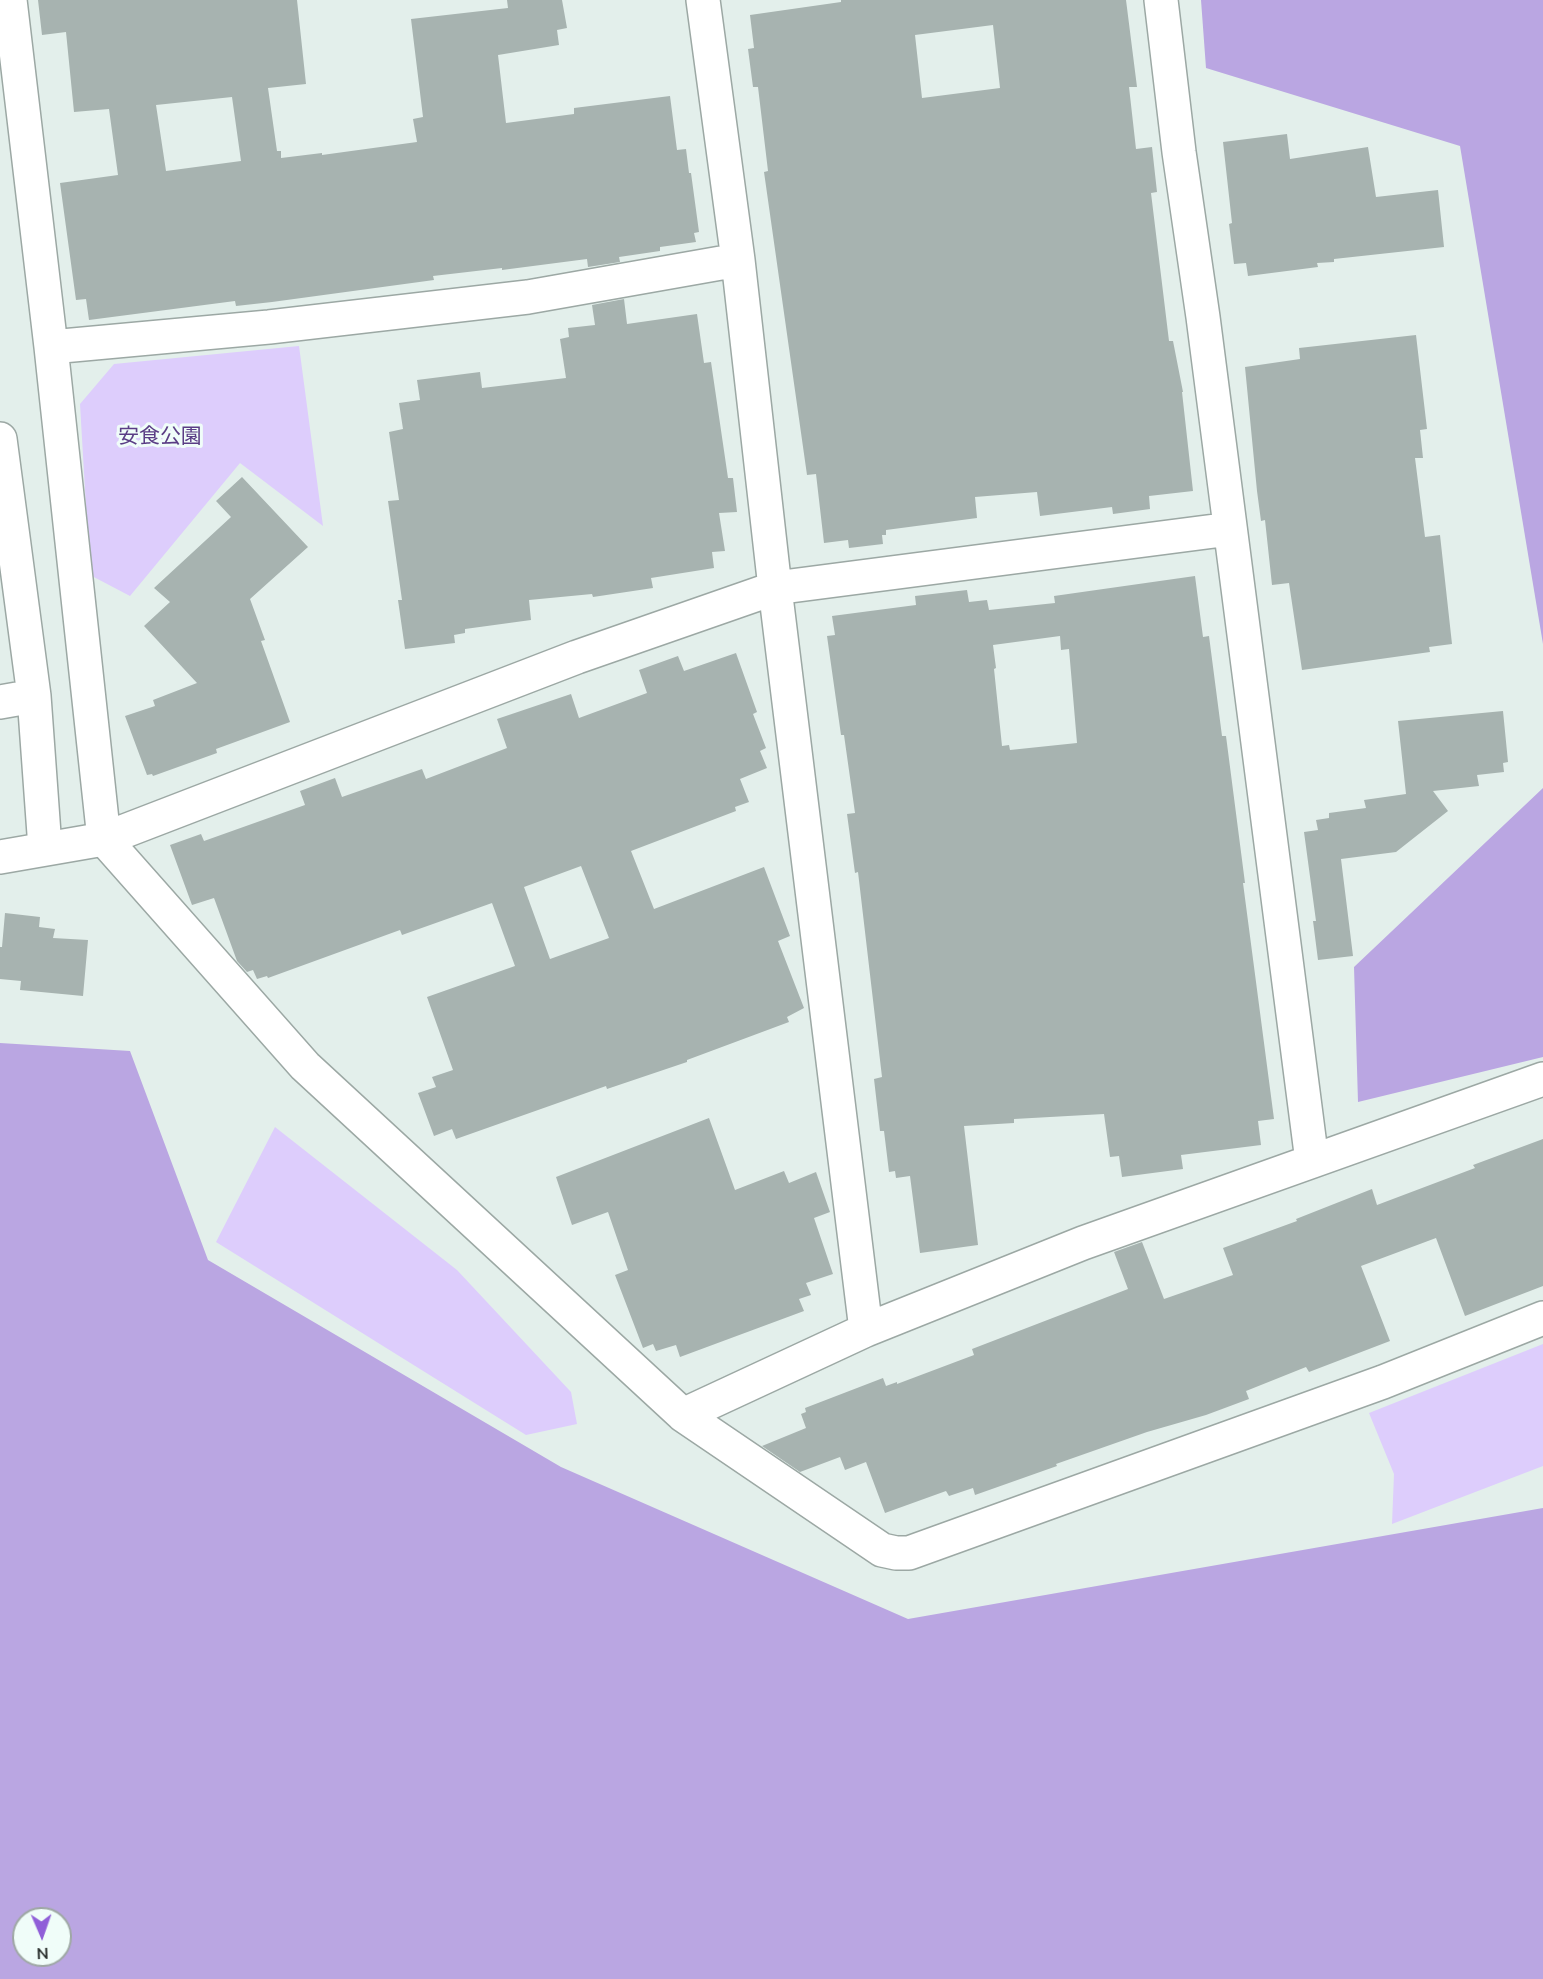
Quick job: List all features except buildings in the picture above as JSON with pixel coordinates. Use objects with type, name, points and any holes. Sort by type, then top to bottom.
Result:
[{"type":"street","points":[[10,0],[51,347],[104,839],[305,1066],[683,1415],[882,1550],[896,1554],[909,1553],[1383,1382],[1543,1318]]},
{"type":"street","points":[[703,0],[738,260],[775,588],[866,1330]]},
{"type":"street","points":[[1161,0],[1312,1161]]},
{"type":"street","points":[[51,347],[269,327],[528,297],[738,260]]},
{"type":"street","points":[[0,440],[34,696],[45,848]]},
{"type":"street","points":[[0,857],[104,839],[577,657],[775,588],[1230,529]]},
{"type":"street","points":[[0,702],[34,696]]},
{"type":"street","points":[[683,1415],[866,1330],[1083,1243],[1543,1079]]},
{"type":"green space","name":"安食公園","points":[[299,346],[323,526],[240,463],[130,596],[90,575],[80,404],[114,364]]},
{"type":"green space","points":[[275,1127],[457,1270],[571,1392],[577,1424],[526,1435],[216,1242]]},
{"type":"green space","points":[[1543,1344],[1543,1466],[1392,1524],[1394,1474],[1369,1413]]},
{"type":"shaded area","points":[[1201,0],[1543,0],[1543,644],[1460,146],[1206,68]]},
{"type":"shaded area","points":[[1543,788],[1543,1057],[1358,1102],[1354,967]]},
{"type":"shaded area","points":[[0,1043],[130,1051],[208,1260],[561,1467],[908,1619],[1543,1508],[1543,1979],[0,1979]]}]
